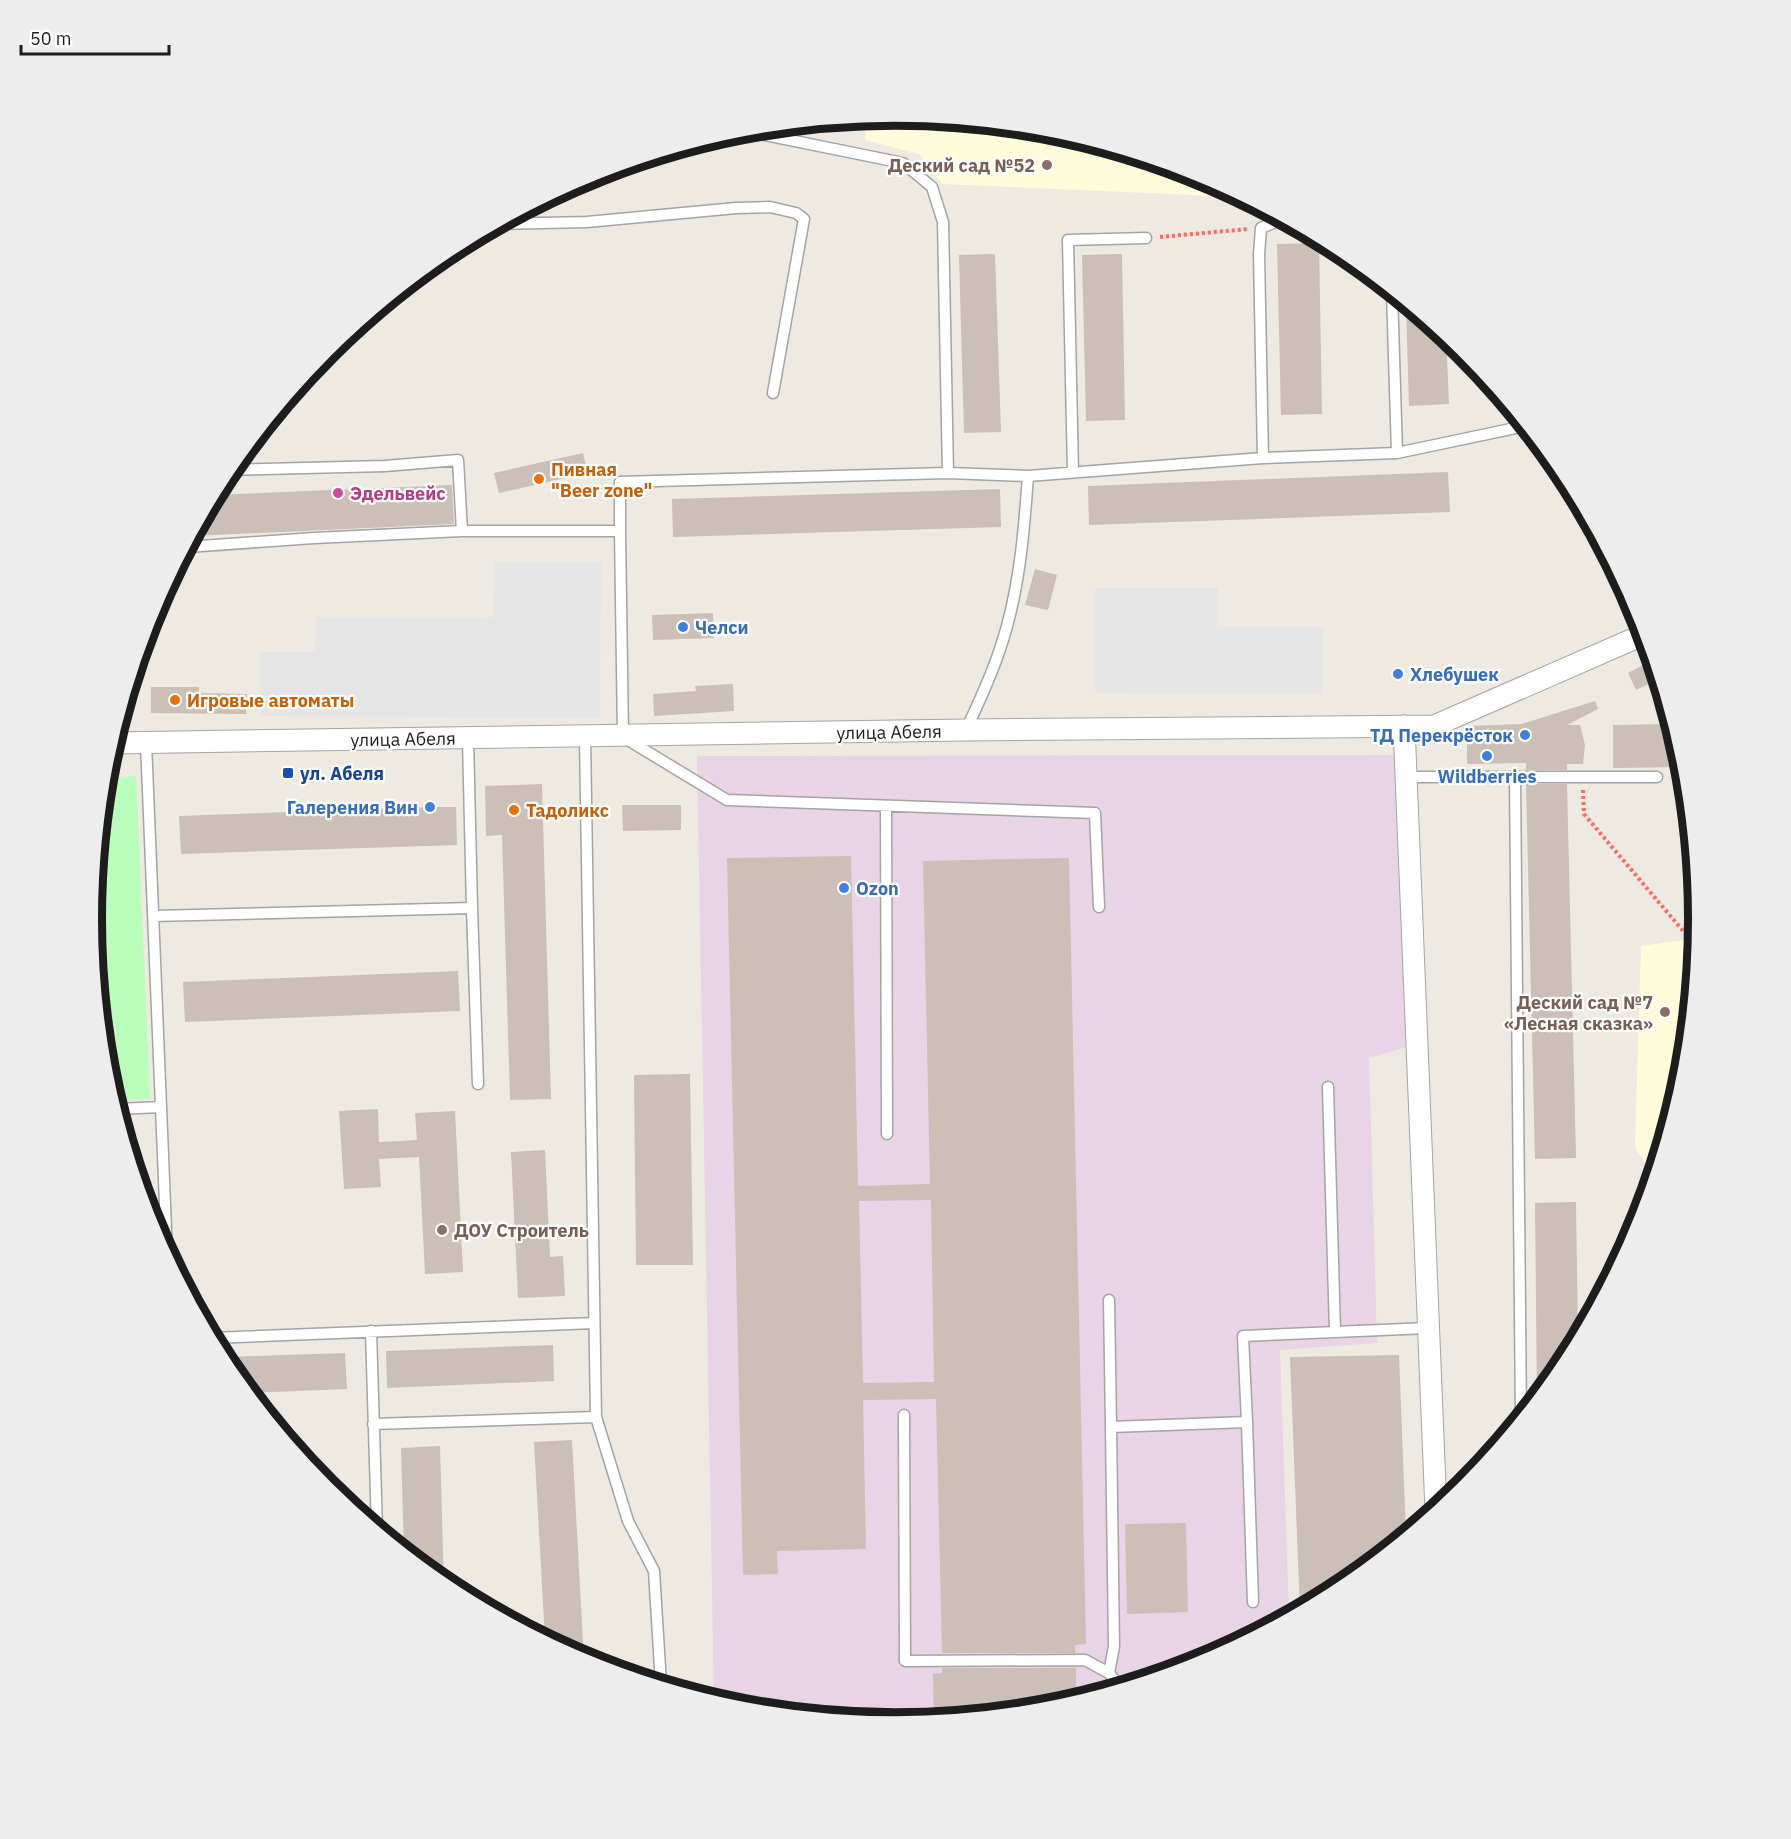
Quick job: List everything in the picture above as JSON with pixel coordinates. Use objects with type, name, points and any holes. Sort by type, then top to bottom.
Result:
[{"type":"street","name":"улица Абеля","points":[[122,743],[623,737],[966,730],[1434,726],[1637,637]]},
{"type":"street","points":[[1404,726],[1436,1501]]},
{"type":"lane","points":[[771,136],[903,163],[932,187],[944,222],[948,472]]},
{"type":"lane","points":[[515,224],[587,222],[736,208],[770,207],[796,213],[804,219],[773,393]]},
{"type":"lane","points":[[1263,458],[1259,254],[1261,228],[1274,223]]},
{"type":"lane","points":[[1073,472],[1068,240],[1146,238]]},
{"type":"lane","points":[[1392,301],[1397,453]]},
{"type":"lane","points":[[1099,907],[1095,813],[727,800],[623,737],[620,482],[948,472],[1028,476],[1263,458],[1397,453],[1518,427]]},
{"type":"lane","points":[[243,470],[385,466],[458,460],[462,531]]},
{"type":"lane","points":[[966,730],[1000,649],[1010,611],[1023,533],[1028,476]]},
{"type":"lane","points":[[196,546],[462,531],[620,531]]},
{"type":"lane","points":[[585,737],[596,1417],[628,1521],[654,1571],[661,1677]]},
{"type":"lane","points":[[468,739],[478,1084]]},
{"type":"lane","points":[[146,742],[166,1232]]},
{"type":"lane","points":[[1406,777],[1657,777]]},
{"type":"lane","points":[[1515,777],[1521,1408]]},
{"type":"lane","points":[[886,806],[887,1134]]},
{"type":"lane","points":[[153,916],[472,908]]},
{"type":"lane","points":[[1328,1087],[1335,1332]]},
{"type":"lane","points":[[125,1109],[161,1107]]},
{"type":"lane","points":[[1108,1300],[1114,1646],[1109,1673]]},
{"type":"lane","points":[[222,1338],[594,1323]]},
{"type":"lane","points":[[1253,1602],[1243,1336],[1428,1328]]},
{"type":"lane","points":[[371,1331],[377,1520]]},
{"type":"lane","points":[[903,1415],[905,1661],[1085,1660],[1109,1673],[1115,1682]]},
{"type":"lane","points":[[373,1424],[596,1417]]},
{"type":"lane","points":[[1111,1427],[1247,1422]]},
{"type":"path","points":[[1146,238],[1261,228]]},
{"type":"path","points":[[1582,777],[1584,814],[1688,937]]},
{"type":"shaded area","name":"Деский сад №52","points":[[896,126],[999,133],[1050,141],[1151,168],[1221,196],[942,184],[919,154],[865,140],[865,127]]},
{"type":"shaded area","points":[[494,562],[601,562],[600,718],[260,716],[260,652],[315,652],[316,617],[493,618]]},
{"type":"shaded area","points":[[1095,588],[1218,588],[1218,627],[1323,627],[1323,694],[1095,693]]},
{"type":"shaded area","points":[[1395,755],[1407,1047],[1369,1058],[1377,1343],[1280,1350],[1289,1609],[1199,1653],[1151,1671],[1050,1698],[999,1706],[896,1713],[844,1711],[792,1706],[714,1692],[697,756]]},
{"type":"shaded area","name":"Деский сад №7 «Лесная сказка»","points":[[1688,939],[1682,1023],[1674,1074],[1649,1169],[1635,1147],[1641,946]]},
{"type":"green space","points":[[136,776],[150,1099],[123,1100],[109,1023],[102,920],[104,868],[115,777]]},
{"type":"building","points":[[1310,243],[1319,249],[1322,414],[1281,415],[1277,244]]},
{"type":"building","points":[[995,254],[1001,432],[964,433],[959,255]]},
{"type":"building","points":[[1122,254],[1125,420],[1086,421],[1082,255]]},
{"type":"building","points":[[1406,313],[1447,348],[1449,404],[1409,406]]},
{"type":"building","points":[[583,453],[588,473],[499,493],[494,473]]},
{"type":"building","points":[[1448,472],[1450,512],[1089,525],[1088,486]]},
{"type":"building","points":[[452,485],[454,524],[201,536],[226,495]]},
{"type":"building","points":[[1000,489],[1001,527],[673,537],[672,499]]},
{"type":"building","points":[[1035,569],[1057,575],[1048,610],[1025,605]]},
{"type":"building","name":"Челси","points":[[713,613],[714,638],[653,640],[652,615]]},
{"type":"building","points":[[1647,663],[1652,682],[1636,690],[1628,673]]},
{"type":"building","points":[[733,684],[734,711],[654,716],[653,694],[696,691],[695,686]]},
{"type":"building","points":[[151,687],[199,687],[199,693],[247,694],[246,714],[151,713]]},
{"type":"building","name":"ТД Перекрёсток","points":[[1595,701],[1598,709],[1567,725],[1580,725],[1585,745],[1583,764],[1567,764],[1567,770],[1526,770],[1526,763],[1467,764],[1467,726],[1522,724]]},
{"type":"building","points":[[1664,724],[1674,767],[1613,768],[1613,725]]},
{"type":"building","points":[[542,784],[551,1099],[510,1100],[502,835],[486,836],[485,786]]},
{"type":"building","points":[[1526,784],[1567,784],[1576,1158],[1535,1159]]},
{"type":"building","points":[[622,805],[681,805],[681,830],[623,831]]},
{"type":"building","points":[[456,807],[457,845],[181,854],[179,816]]},
{"type":"building","points":[[851,856],[858,1186],[930,1184],[923,861],[1069,858],[1086,1644],[1075,1645],[1075,1653],[942,1653],[936,1399],[863,1400],[866,1549],[777,1551],[778,1574],[743,1575],[727,858]],"holes":[[[931,1200],[934,1382],[863,1383],[859,1201]]]},
{"type":"building","points":[[458,971],[460,1011],[185,1022],[183,982]]},
{"type":"building","points":[[690,1074],[693,1265],[636,1265],[634,1075]]},
{"type":"building","name":"ДОУ Строитель","points":[[378,1109],[379,1142],[417,1140],[415,1113],[455,1111],[463,1272],[425,1274],[419,1157],[379,1159],[381,1187],[344,1189],[339,1111]]},
{"type":"building","points":[[545,1150],[550,1257],[563,1256],[565,1296],[518,1298],[511,1152]]},
{"type":"building","points":[[1576,1202],[1578,1324],[1537,1386],[1535,1203]]},
{"type":"building","points":[[553,1345],[554,1381],[387,1388],[386,1351]]},
{"type":"building","points":[[345,1353],[347,1389],[259,1393],[234,1357]]},
{"type":"building","points":[[1399,1355],[1406,1527],[1379,1549],[1300,1602],[1290,1357]]},
{"type":"building","points":[[572,1440],[583,1649],[545,1631],[534,1442]]},
{"type":"building","points":[[440,1446],[444,1571],[404,1542],[401,1448]]},
{"type":"building","points":[[1186,1523],[1188,1612],[1127,1614],[1125,1524]]},
{"type":"building","points":[[942,1668],[1076,1668],[1076,1692],[999,1706],[934,1712],[933,1674],[942,1673]]},
{"type":"place","name":"Деский сад №52","points":[[1047,165]]},
{"type":"place","name":"Пивная \"Beer zone\"","points":[[539,479]]},
{"type":"place","name":"Эдельвейс","points":[[338,493]]},
{"type":"place","name":"Челси","points":[[683,627]]},
{"type":"place","name":"Хлебушек","points":[[1398,674]]},
{"type":"place","name":"Игровые автоматы","points":[[175,700]]},
{"type":"place","name":"ТД Перекрёсток","points":[[1525,735]]},
{"type":"place","name":"Wildberries","points":[[1487,756]]},
{"type":"place","name":"ул. Абеля","points":[[288,773]]},
{"type":"place","name":"Галерения Вин","points":[[430,807]]},
{"type":"place","name":"Тадоликс","points":[[514,810]]},
{"type":"place","name":"Ozon","points":[[844,888]]},
{"type":"place","name":"Деский сад №7 «Лесная сказка»","points":[[1665,1012]]},
{"type":"place","name":"ДОУ Строитель","points":[[442,1230]]}]
